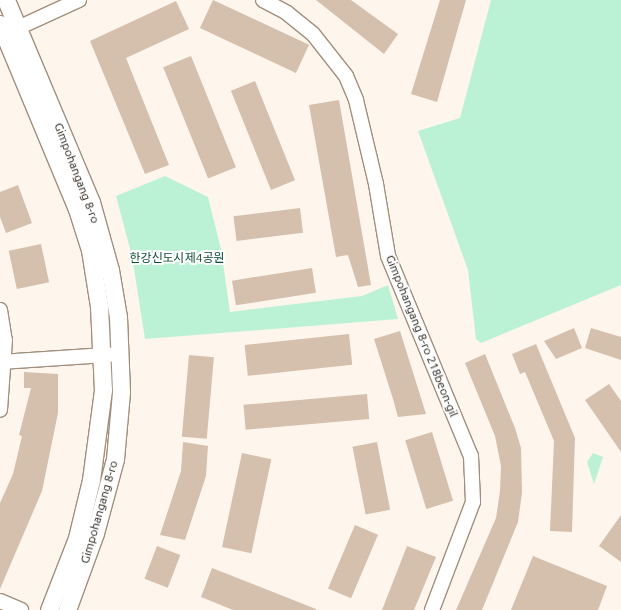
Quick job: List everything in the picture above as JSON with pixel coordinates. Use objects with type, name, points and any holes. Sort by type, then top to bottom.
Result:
[{"type":"street","name":"Gimpohangang 8-ro","points":[[6,0],[6,30],[77,209],[90,250],[103,356],[102,397],[91,480],[77,538],[49,610]]},
{"type":"street","points":[[6,30],[79,0]]},
{"type":"street","name":"Gimpohangang 8-ro 218beon-gil","points":[[263,0],[287,13],[313,34],[346,76],[356,100],[376,184],[388,256],[471,456],[473,502],[432,610]]},
{"type":"street","name":"Gimpohangang 8-ro","points":[[6,30],[91,202],[110,270],[121,354],[115,459],[95,533],[67,610]]},
{"type":"street","points":[[0,310],[2,362],[0,410]]},
{"type":"street","points":[[2,362],[121,354]]},
{"type":"street","points":[[0,601],[21,610]]},
{"type":"green space","points":[[491,0],[621,0],[621,285],[481,343],[476,339],[468,270],[418,131],[460,118]]},
{"type":"green space","name":"한강신도시제4공원","points":[[165,176],[208,197],[221,249],[230,312],[362,296],[388,285],[398,319],[145,339],[132,256],[116,196]]},
{"type":"green space","points":[[593,453],[603,457],[594,484],[587,462]]},
{"type":"building","points":[[213,0],[309,45],[296,73],[200,28]]},
{"type":"building","points":[[316,0],[351,0],[398,34],[384,54]]},
{"type":"building","points":[[440,0],[466,0],[437,102],[411,94]]},
{"type":"building","points":[[176,1],[189,29],[126,58],[169,165],[145,174],[90,41]]},
{"type":"building","points":[[191,56],[236,167],[208,179],[163,67]]},
{"type":"building","points":[[255,81],[295,180],[271,190],[231,91]]},
{"type":"building","points":[[339,100],[371,285],[358,287],[348,255],[336,257],[309,105]]},
{"type":"building","points":[[18,185],[32,223],[6,233],[0,217],[0,192]]},
{"type":"building","points":[[300,208],[303,233],[237,241],[233,216]]},
{"type":"building","points":[[41,244],[49,282],[17,289],[9,251]]},
{"type":"building","points":[[312,268],[316,293],[236,305],[232,281]]},
{"type":"building","points":[[574,328],[582,348],[556,359],[544,341]]},
{"type":"building","points":[[591,328],[621,337],[621,360],[585,348]]},
{"type":"building","points":[[400,331],[426,414],[398,417],[374,339]]},
{"type":"building","points":[[349,334],[352,365],[248,376],[245,345]]},
{"type":"building","points":[[536,344],[575,438],[572,532],[550,531],[554,441],[525,372],[520,374],[512,354]]},
{"type":"building","points":[[485,354],[515,428],[521,448],[522,493],[518,522],[482,610],[456,610],[496,518],[500,491],[501,466],[495,436],[465,363]]},
{"type":"building","points":[[189,355],[214,357],[207,439],[182,437]]},
{"type":"building","points":[[24,372],[58,374],[58,413],[42,491],[0,589],[0,503],[13,474],[22,436],[19,435],[31,388],[24,388]]},
{"type":"building","points":[[609,384],[621,401],[621,452],[585,400]]},
{"type":"building","points":[[367,394],[369,419],[246,430],[243,405]]},
{"type":"building","points":[[432,432],[453,501],[426,509],[405,440]]},
{"type":"building","points":[[183,442],[208,446],[206,476],[185,540],[160,535],[181,471]]},
{"type":"building","points":[[377,442],[390,510],[366,515],[352,447]]},
{"type":"building","points":[[242,453],[271,459],[251,553],[222,547]]},
{"type":"building","points":[[621,515],[621,562],[599,546]]},
{"type":"building","points":[[355,525],[378,535],[351,598],[328,589]]},
{"type":"building","points":[[157,546],[180,555],[168,588],[144,579]]},
{"type":"building","points":[[407,546],[436,557],[414,610],[382,610]]},
{"type":"building","points":[[533,556],[607,586],[598,610],[511,610]]},
{"type":"building","points":[[212,568],[316,610],[233,610],[201,597]]}]
